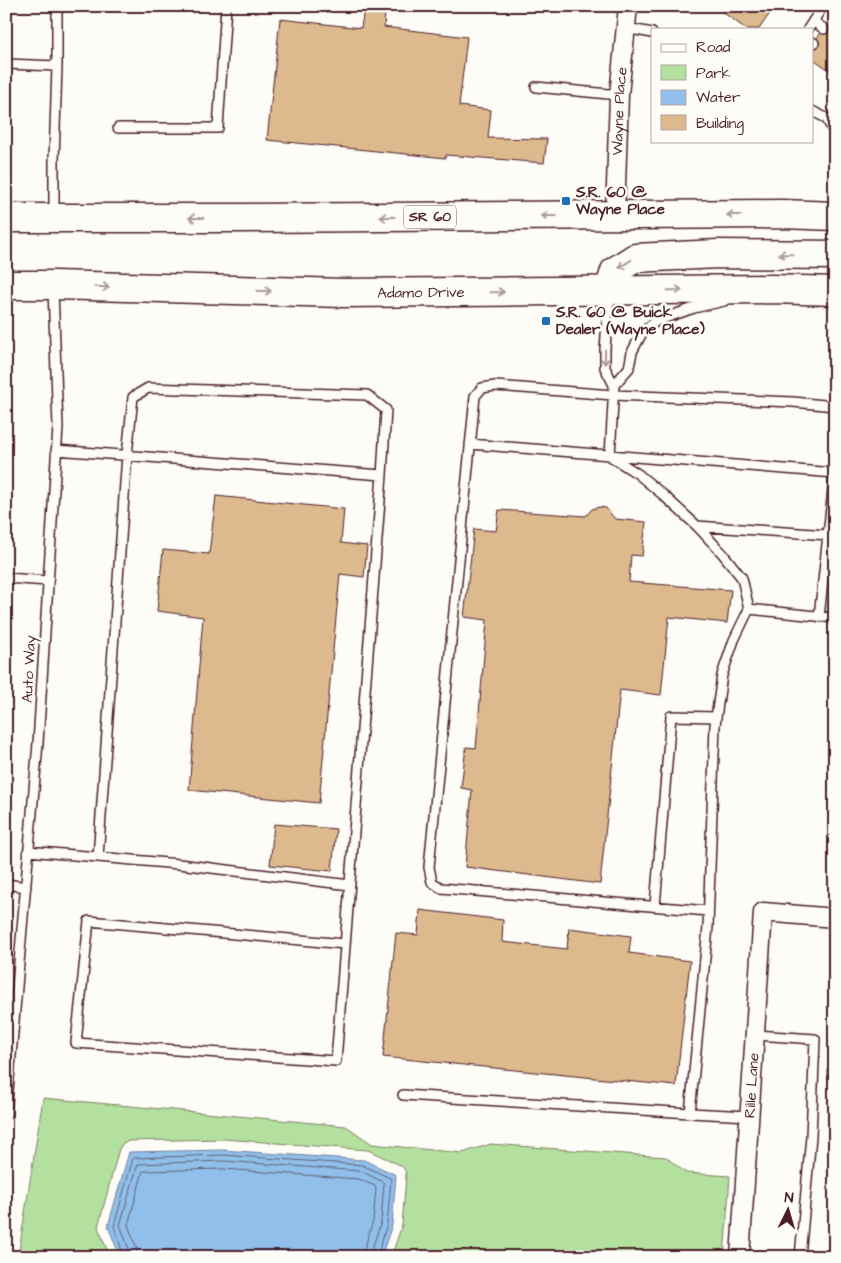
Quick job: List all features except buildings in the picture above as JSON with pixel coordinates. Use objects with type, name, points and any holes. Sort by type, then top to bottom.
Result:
[{"type":"main road","name":"SR 60","points":[[6,218],[782,214],[835,216]]},
{"type":"main road","points":[[609,291],[615,271],[635,258],[718,254],[835,255]]},
{"type":"main road","name":"Adamo Drive","points":[[6,285],[343,294],[771,289],[835,291]]},
{"type":"street","name":"Wayne Place","points":[[615,216],[619,95],[628,6]]},
{"type":"street","name":"Rille Lane","points":[[740,1257],[763,912],[835,918]]},
{"type":"lane","points":[[54,218],[57,6]]},
{"type":"lane","points":[[118,128],[218,128],[226,6]]},
{"type":"lane","points":[[823,6],[811,25],[824,29]]},
{"type":"lane","points":[[626,28],[651,33]]},
{"type":"lane","points":[[6,64],[57,66]]},
{"type":"lane","points":[[536,88],[619,95]]},
{"type":"lane","points":[[814,112],[826,118],[835,134]]},
{"type":"lane","name":"Auto Way","points":[[6,1114],[38,743],[56,450],[57,418],[53,285]]},
{"type":"lane","points":[[614,390],[629,368],[632,352],[642,333],[656,321],[694,308],[771,289]]},
{"type":"lane","points":[[609,291],[605,368],[614,390],[610,456]]},
{"type":"lane","points":[[708,911],[440,888],[432,882],[429,867],[475,396],[482,388],[495,386],[614,390],[835,406]]},
{"type":"lane","points":[[98,857],[133,397],[148,388],[367,395],[386,410],[382,475],[336,1061],[76,1043],[89,920],[345,944]]},
{"type":"lane","points":[[470,444],[835,472],[819,617]]},
{"type":"lane","points":[[56,450],[382,475]]},
{"type":"lane","points":[[610,456],[638,474],[662,494],[724,554],[742,578],[749,609],[734,640],[722,675],[716,717],[708,927],[690,1113]]},
{"type":"lane","points":[[697,526],[828,535]]},
{"type":"lane","points":[[6,578],[48,581]]},
{"type":"lane","points":[[749,609],[835,618]]},
{"type":"lane","points":[[655,906],[671,716],[716,717]]},
{"type":"lane","points":[[28,851],[179,864],[350,885]]},
{"type":"lane","points":[[6,884],[26,887]]},
{"type":"lane","points":[[755,1035],[815,1039],[811,1136],[800,1257]]},
{"type":"lane","points":[[403,1095],[749,1116]]},
{"type":"green space","points":[[43,1098],[346,1126],[372,1144],[462,1153],[491,1144],[666,1157],[686,1173],[730,1176],[724,1257],[391,1257],[402,1225],[406,1176],[405,1170],[400,1165],[368,1150],[224,1139],[129,1141],[123,1143],[119,1149],[98,1227],[110,1257],[18,1257]]},
{"type":"water","points":[[223,1150],[364,1160],[396,1175],[392,1225],[381,1257],[120,1257],[108,1226],[129,1152]]},
{"type":"place","name":"S.R. 60 @ Wayne Place","points":[[566,201]]},
{"type":"place","name":"S.R. 60 @ Buick Dealer (Wayne Place)","points":[[546,321]]}]
